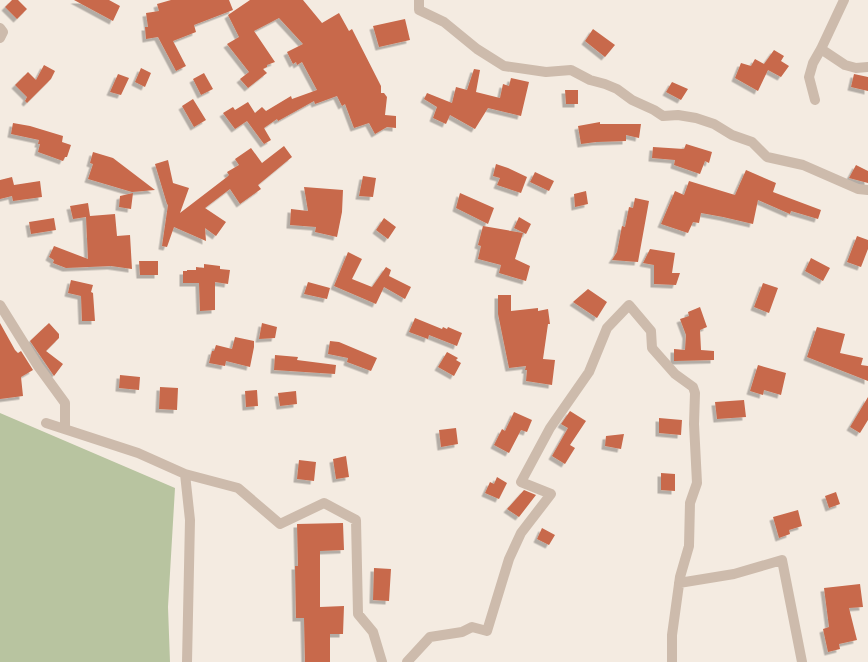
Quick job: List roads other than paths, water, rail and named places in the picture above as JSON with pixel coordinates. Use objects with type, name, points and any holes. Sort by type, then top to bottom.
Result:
[{"type":"street","points":[[419,0],[419,10],[444,22],[477,49],[504,66],[546,72],[571,70],[590,80],[617,89],[632,100],[663,116],[678,115],[696,118],[714,124],[732,135],[752,142],[767,157],[803,165],[858,189],[868,190]]},
{"type":"street","points":[[815,100],[810,77],[813,64],[844,0]]},
{"type":"street","points":[[0,28],[3,32],[0,38]]},
{"type":"street","points":[[821,49],[845,65],[856,68],[868,67]]},
{"type":"street","points":[[0,305],[38,366],[65,403],[65,429]]},
{"type":"street","points":[[407,662],[430,637],[462,632],[472,627],[487,631],[506,566],[521,532],[551,494],[522,482],[550,428],[589,372],[607,328],[629,305],[651,331],[652,348],[675,374],[693,387],[695,393],[694,424],[697,483],[690,503],[689,546],[679,583],[672,635],[672,662]]},
{"type":"street","points":[[46,423],[138,453],[185,474],[238,488],[280,524],[324,503],[356,520],[358,614],[373,632],[382,662]]},
{"type":"street","points":[[185,474],[190,520],[187,662]]},
{"type":"street","points":[[679,583],[734,574],[782,560],[802,662]]}]
